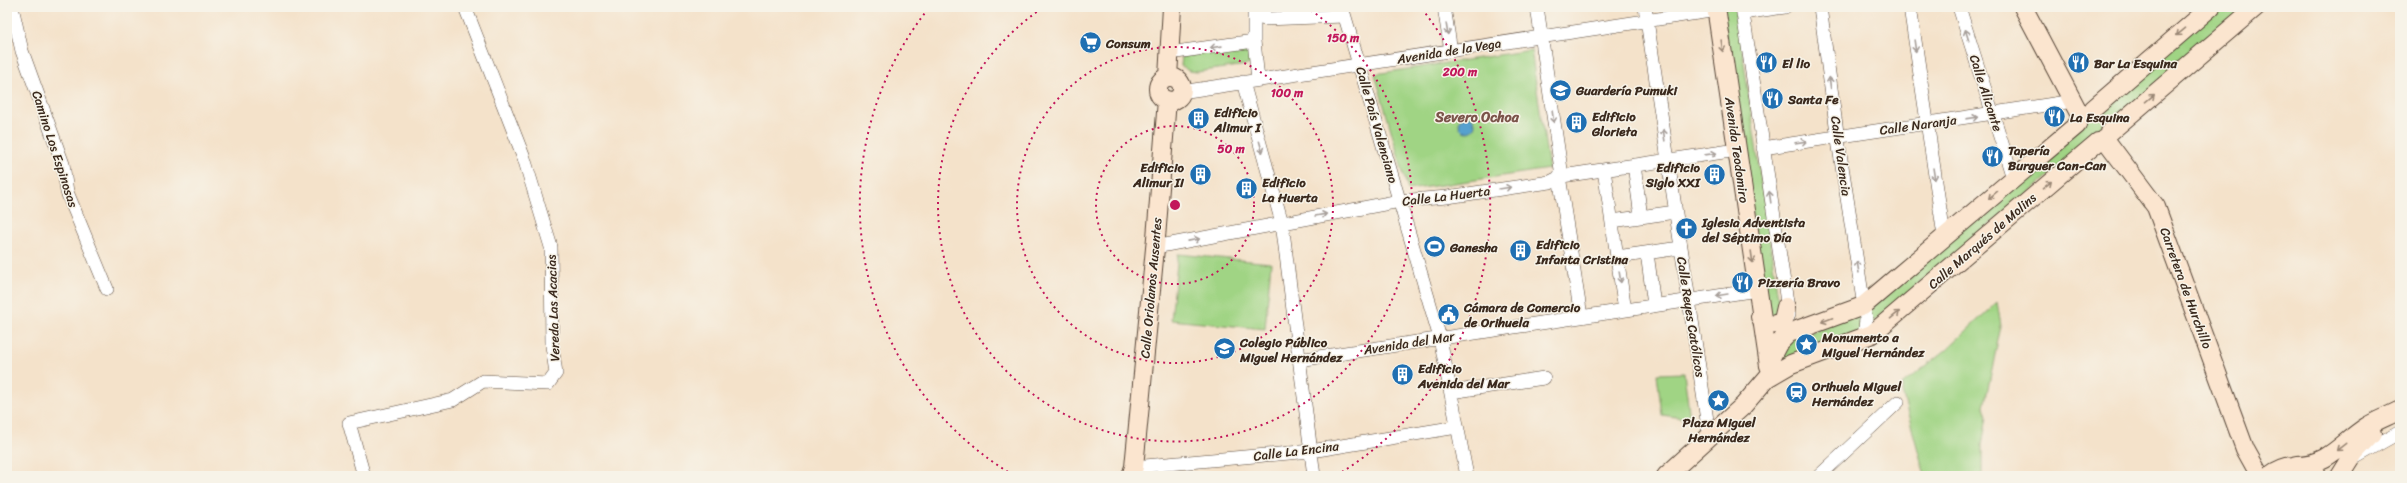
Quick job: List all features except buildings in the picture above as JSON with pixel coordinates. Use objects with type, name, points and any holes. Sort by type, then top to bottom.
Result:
[{"type":"street","name":"Camino Los Espinosas","points":[[12,7],[22,51],[63,164],[67,192],[108,289]]},
{"type":"street","name":"Vereda Las Acacias","points":[[364,476],[349,423],[453,400],[483,380],[548,384],[556,373],[552,346],[551,247],[524,158],[465,7]]},
{"type":"street","points":[[1172,7],[1168,77],[1160,81],[1158,85],[1159,94],[1174,96]]},
{"type":"street","points":[[1254,7],[1254,41],[1258,76]]},
{"type":"street","points":[[1444,7],[1451,51]]},
{"type":"street","points":[[1537,7],[1581,316]]},
{"type":"street","name":"Calle Reyes Católicos","points":[[1645,7],[1688,300],[1708,427],[1712,436]]},
{"type":"street","points":[[1742,10],[1785,7]]},
{"type":"street","name":"Calle Valencia","points":[[1820,7],[1864,306]]},
{"type":"street","points":[[1910,7],[1926,124],[1944,236]]},
{"type":"street","name":"Calle Alicante","points":[[1959,7],[2013,178]]},
{"type":"street","points":[[2023,7],[2082,112],[2077,132],[2083,140],[2104,138],[2109,118],[2102,111],[2082,112]]},
{"type":"street","name":"Calle Marqués de Molins","points":[[2211,7],[2082,112],[2013,178],[1864,306],[1797,330],[1785,336],[1771,361],[1791,364],[1864,338],[1909,303],[2256,7]]},
{"type":"street","name":"Avenida de la Vega","points":[[1174,96],[1243,82],[1258,76],[1360,65],[1717,9]]},
{"type":"street","name":"Avenida Teodomiro","points":[[1717,9],[1756,290],[1770,321],[1771,361]]},
{"type":"street","name":"Avenida Teodomiro","points":[[1742,10],[1786,307],[1792,324],[1797,330]]},
{"type":"street","points":[[1263,13],[1343,12]]},
{"type":"street","name":"Calle País Valenciano","points":[[1343,12],[1440,338],[1467,476]]},
{"type":"street","points":[[1169,53],[1254,41]]},
{"type":"street","points":[[1243,82],[1282,223],[1314,476]]},
{"type":"street","name":"Calle Oriolanos Ausentes","points":[[1132,472],[1174,96]]},
{"type":"street","name":"Calle Naranja","points":[[1763,148],[1992,115],[2082,112]]},
{"type":"street","name":"Carretera de Hurchillo","points":[[2104,138],[2156,207],[2245,449],[2260,476]]},
{"type":"street","name":"Calle La Huerta","points":[[1156,247],[1400,201],[1447,197],[1543,183],[1561,176],[1737,150]]},
{"type":"street","points":[[1634,165],[1642,216]]},
{"type":"street","points":[[1604,170],[1625,310]]},
{"type":"street","points":[[1612,221],[1675,212]]},
{"type":"street","points":[[1617,257],[1680,248]]},
{"type":"street","points":[[1647,253],[1654,305]]},
{"type":"street","name":"Avenida del Mar","points":[[1299,360],[1756,290]]},
{"type":"street","points":[[1864,306],[1867,325],[1864,338]]},
{"type":"street","points":[[1770,321],[1783,320],[1786,307]]},
{"type":"street","points":[[1666,476],[1712,436],[1742,406],[1771,361]]},
{"type":"street","points":[[1451,392],[1544,378]]},
{"type":"street","points":[[1819,476],[1898,402]]},
{"type":"street","points":[[2340,476],[2350,460],[2373,432],[2398,411]]},
{"type":"street","points":[[2269,476],[2291,466],[2306,465],[2327,458],[2366,427],[2398,411]]},
{"type":"street","name":"Calle La Encina","points":[[1132,472],[1311,451],[1457,427]]},
{"type":"street","points":[[2350,460],[2400,432]]},
{"type":"street","points":[[2245,449],[2262,459],[2291,466],[2306,467],[2317,476]]},
{"type":"green space","points":[[1721,7],[1736,7],[1780,312],[1768,319]]},
{"type":"green space","points":[[2217,7],[2246,7],[2104,130],[1874,321],[1856,334],[1790,367],[1778,344],[1823,328],[2083,121]]},
{"type":"green space","points":[[1251,46],[1253,64],[1197,72],[1189,71],[1181,66],[1182,56]]},
{"type":"green space","points":[[1531,50],[1549,169],[1408,190],[1375,74]]},
{"type":"green space","points":[[1178,254],[1271,263],[1265,329],[1171,320]]},
{"type":"green space","points":[[1997,302],[2001,326],[1984,407],[1987,417],[1982,445],[1982,476],[1925,476],[1902,392],[1903,384],[1946,350]]},
{"type":"green space","points":[[1684,373],[1690,419],[1662,415],[1657,374]]},
{"type":"water","points":[[1467,116],[1473,118],[1475,124],[1473,130],[1467,132],[1461,130],[1459,124],[1461,118]]},
{"type":"place","name":"Consum","points":[[1090,43]]},
{"type":"place","name":"El lio","points":[[1767,63]]},
{"type":"place","name":"Bar La Esquina","points":[[2079,63]]},
{"type":"place","name":"Guardería Pumuki","points":[[1561,90]]},
{"type":"place","name":"Santa Fe","points":[[1772,99]]},
{"type":"place","name":"La Esquina","points":[[2055,117]]},
{"type":"place","name":"Edificio Alimur I","points":[[1199,119]]},
{"type":"place","name":"Edificio Glorieta","points":[[1576,123]]},
{"type":"place","name":"Tapería Burguer Can-Can","points":[[1993,157]]},
{"type":"place","name":"Edificio Alimur II","points":[[1200,174]]},
{"type":"place","name":"Edificio Siglo XXI","points":[[1715,174]]},
{"type":"place","name":"Edificio La Huerta","points":[[1246,189]]},
{"type":"place","name":"Iglesia Adventista del Séptimo Día","points":[[1686,229]]},
{"type":"place","name":"Ganesha","points":[[1434,247]]},
{"type":"place","name":"Edificio Infanta Cristina","points":[[1521,251]]},
{"type":"place","name":"Pizzería Bravo","points":[[1743,282]]},
{"type":"place","name":"Cámara de Comercio de Orihuela","points":[[1449,314]]},
{"type":"place","name":"Monumento a Miguel Hernández","points":[[1807,344]]},
{"type":"place","name":"Colegio Público Miguel Hernández","points":[[1224,349]]},
{"type":"place","name":"Edificio Avenida del Mar","points":[[1403,375]]},
{"type":"place","name":"Orihuela Miguel Hernández","points":[[1796,393]]},
{"type":"place","name":"Plaza Miguel Hernández","points":[[1719,400]]},
{"type":"district","name":"Severo Ochoa","points":[[1477,117]]}]
